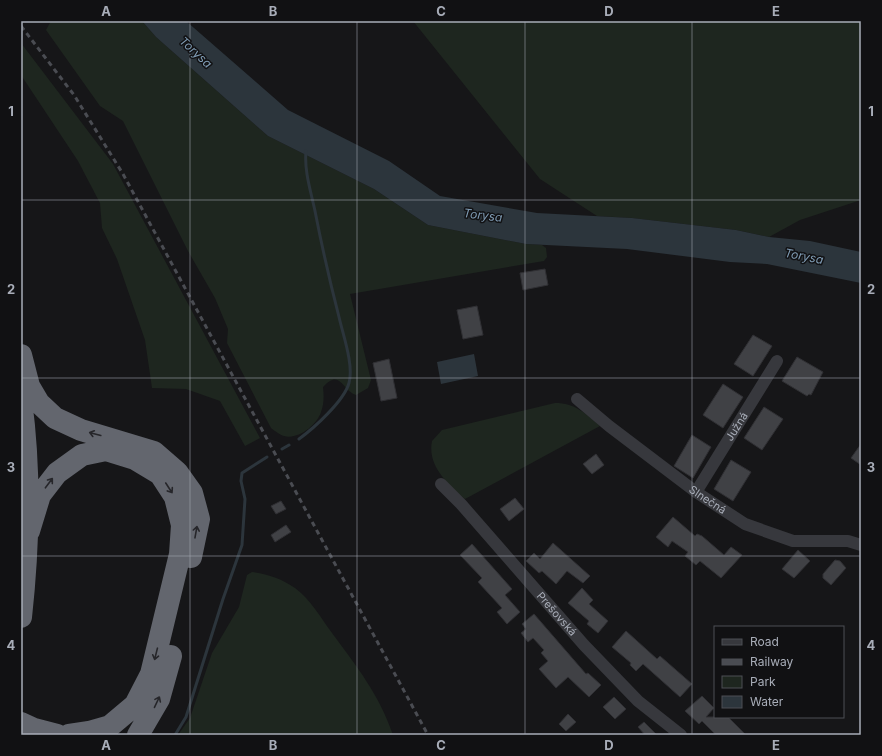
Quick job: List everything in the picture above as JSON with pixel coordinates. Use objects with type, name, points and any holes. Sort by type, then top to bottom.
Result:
[{"type":"highway","points":[[21,355],[29,386],[39,403],[56,418],[81,430],[154,452],[177,472],[192,493],[199,519],[168,666],[159,699],[138,735]]},
{"type":"highway","points":[[21,400],[26,438],[28,531],[21,617]]},
{"type":"highway","points":[[28,531],[40,495],[57,473],[82,455],[106,450],[135,459],[160,474],[175,497],[182,525],[180,554],[151,674],[136,705],[110,726],[89,732],[69,735]]},
{"type":"highway","points":[[21,723],[34,729],[57,735]]},
{"type":"street","name":"Južná","points":[[696,492],[777,361]]},
{"type":"street","name":"Slnečná","points":[[577,399],[609,426],[696,492],[745,524],[794,541],[848,541],[861,544]]},
{"type":"street","name":"Prešovská","points":[[441,484],[584,645],[638,700],[681,735]]},
{"type":"green space","points":[[51,21],[142,21],[156,37],[268,136],[374,189],[428,225],[526,244],[542,245],[546,248],[547,257],[544,261],[350,294],[371,380],[368,388],[356,395],[337,380],[329,382],[323,387],[323,406],[316,422],[301,434],[289,437],[281,435],[271,428],[227,343],[228,329],[215,298],[188,251],[123,121],[100,106],[46,30]]},
{"type":"green space","points":[[413,21],[861,21],[861,200],[800,220],[769,237],[736,230],[632,218],[597,216],[540,179]]},
{"type":"green space","points":[[21,43],[113,164],[260,438],[245,446],[220,401],[186,389],[152,388],[145,340],[117,259],[102,228],[100,203],[78,161],[21,75]]},
{"type":"green space","points":[[555,403],[562,403],[574,407],[600,426],[465,499],[440,474],[431,450],[432,441],[442,430]]},
{"type":"green space","points":[[252,572],[264,574],[285,582],[300,592],[310,603],[367,681],[381,707],[393,735],[178,735],[190,718],[212,653],[239,607],[247,575]]},
{"type":"water","name":"Torysa","points":[[142,21],[186,21],[288,110],[389,161],[440,196],[537,213],[632,218],[736,230],[769,237],[810,241],[861,252],[861,283],[767,264],[730,262],[627,249],[526,244],[428,225],[374,189],[268,136],[156,37]]},
{"type":"water","points":[[474,354],[478,376],[441,384],[437,362]]},
{"type":"building","points":[[545,269],[548,285],[523,290],[520,273]]},
{"type":"building","points":[[477,306],[483,335],[463,339],[457,310]]},
{"type":"building","points":[[753,335],[772,346],[753,376],[734,364]]},
{"type":"building","points":[[797,357],[823,372],[811,395],[809,394],[807,396],[782,381]]},
{"type":"building","points":[[389,359],[397,398],[381,401],[373,363]]},
{"type":"building","points":[[723,384],[743,397],[723,428],[703,415]]},
{"type":"building","points":[[764,407],[783,419],[762,450],[744,438]]},
{"type":"building","points":[[692,435],[711,447],[693,478],[674,466]]},
{"type":"building","points":[[861,444],[861,465],[851,458]]},
{"type":"building","points":[[596,454],[604,465],[592,474],[583,464]]},
{"type":"building","points":[[731,460],[751,472],[733,501],[714,489]]},
{"type":"building","points":[[515,498],[524,509],[509,521],[500,509]]},
{"type":"building","points":[[281,501],[286,509],[276,514],[271,506]]},
{"type":"building","points":[[673,517],[695,536],[697,534],[702,536],[724,555],[731,547],[742,555],[721,578],[700,561],[696,565],[685,556],[688,552],[672,541],[668,547],[656,537]]},
{"type":"building","points":[[286,525],[291,532],[275,542],[271,535]]},
{"type":"building","points":[[553,543],[590,576],[583,583],[567,571],[556,584],[542,571],[539,573],[526,561],[534,553],[540,559]]},
{"type":"building","points":[[472,544],[512,589],[505,595],[520,612],[507,624],[497,612],[502,608],[478,582],[482,578],[460,555]]},
{"type":"building","points":[[798,550],[810,561],[794,578],[782,569]]},
{"type":"building","points":[[835,560],[840,561],[846,568],[831,585],[823,578],[823,574]]},
{"type":"building","points":[[582,588],[593,600],[589,604],[608,621],[598,633],[587,624],[589,621],[568,603]]},
{"type":"building","points":[[534,614],[586,674],[588,673],[601,685],[589,697],[568,677],[556,688],[539,669],[548,661],[541,653],[544,650],[533,638],[528,642],[521,633],[526,629],[522,624]]},
{"type":"building","points":[[626,631],[657,659],[660,656],[692,684],[680,697],[643,664],[636,671],[630,665],[631,663],[612,647]]},
{"type":"building","points":[[702,696],[714,708],[706,717],[729,718],[746,735],[716,735],[702,721],[699,724],[685,711]]},
{"type":"building","points":[[614,697],[626,709],[615,719],[603,707]]},
{"type":"building","points":[[568,714],[576,722],[566,731],[559,724]]},
{"type":"building","points":[[644,722],[657,735],[645,735],[638,727]]},
{"type":"waterway","points":[[299,439],[335,406],[346,390],[350,376],[349,359],[329,278],[308,181],[306,151]]},
{"type":"waterway","points":[[282,449],[289,445]]},
{"type":"waterway","points":[[175,735],[186,717],[223,599],[242,545],[245,499],[241,481],[242,473],[267,457]]},
{"type":"railway","points":[[21,26],[74,95],[123,174],[428,735]]}]
